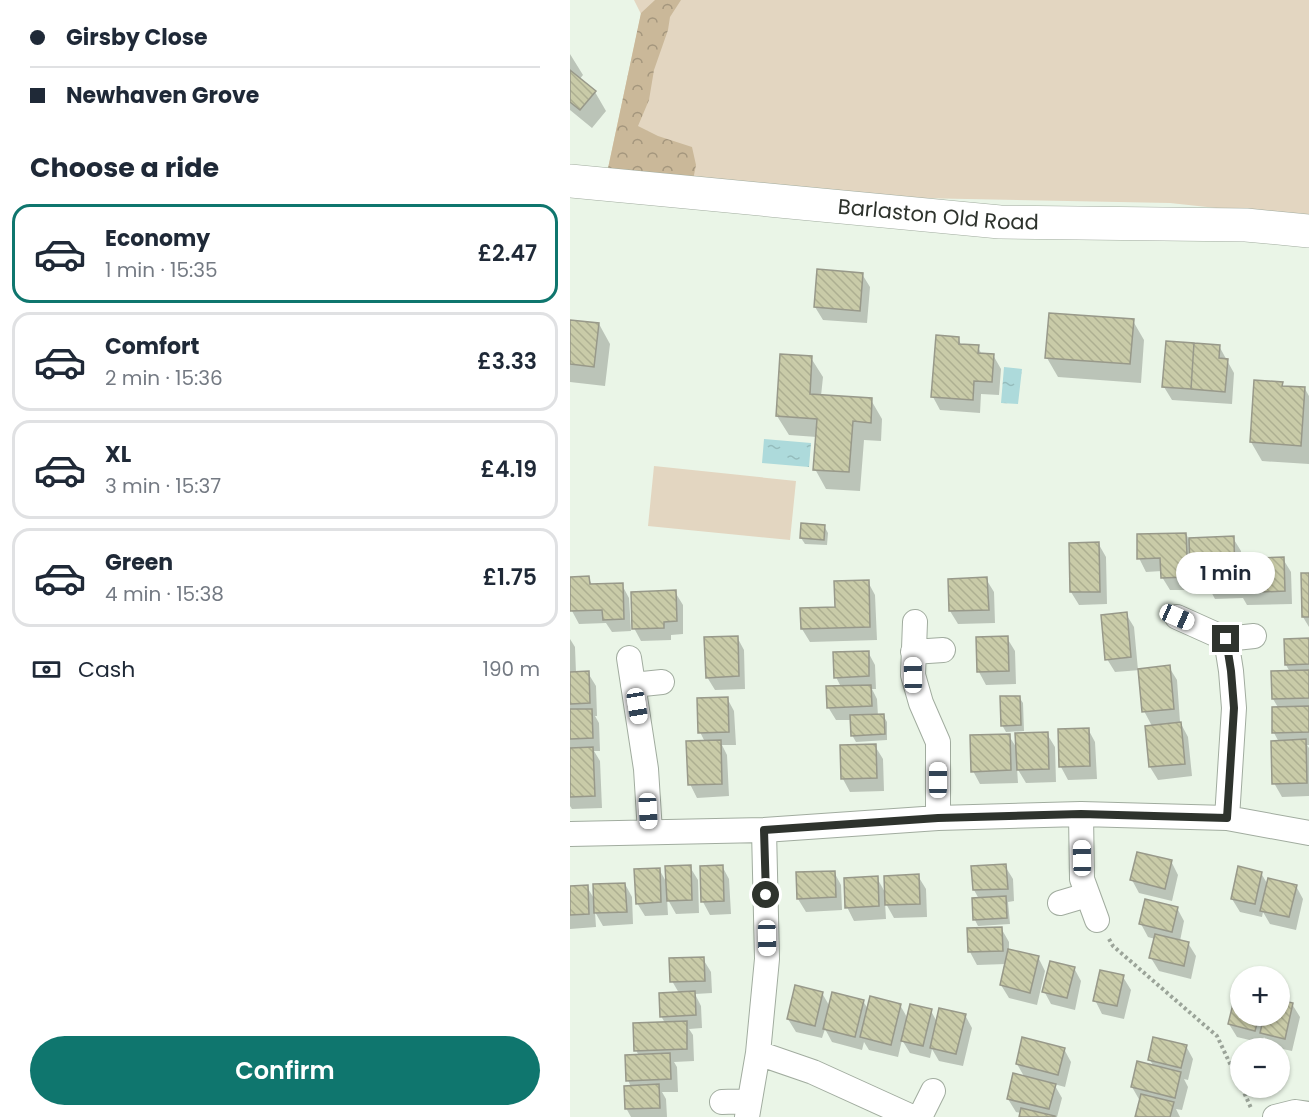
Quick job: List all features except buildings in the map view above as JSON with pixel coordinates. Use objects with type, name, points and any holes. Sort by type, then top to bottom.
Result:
[{"type":"street","name":"Barlaston Old Road","points":[[570,181],[1000,222],[1246,225],[1309,231]]},
{"type":"street","points":[[1177,617],[1226,639],[1254,636]]},
{"type":"street","points":[[915,622],[913,675],[921,703],[938,742],[938,818]]},
{"type":"street","points":[[1226,639],[1234,708],[1227,818]]},
{"type":"street","points":[[913,652],[943,650]]},
{"type":"street","points":[[629,658],[646,769],[650,832]]},
{"type":"street","points":[[633,685],[662,682]]},
{"type":"street","points":[[1081,814],[1082,879],[1097,920]]},
{"type":"street","points":[[570,834],[764,830],[938,818],[1081,814],[1227,818],[1309,833]]},
{"type":"street","points":[[722,1102],[747,1109],[758,1053],[767,959],[764,830]]},
{"type":"street","points":[[1060,903],[1087,895]]},
{"type":"street","points":[[758,1053],[813,1072],[912,1117]]},
{"type":"street","points":[[920,1117],[933,1091]]},
{"type":"street","points":[[1275,1117],[1295,1112],[1309,1114]]},
{"type":"path","points":[[1097,920],[1113,946],[1217,1036],[1230,1063]]},
{"type":"path","points":[[1247,1098],[1256,1117]]},
{"type":"shaded area","points":[[634,0],[1309,0],[1309,218],[1170,203],[916,198],[607,173],[641,14]]},
{"type":"shaded area","points":[[654,466],[796,481],[790,540],[648,526]]},
{"type":"green space","points":[[655,0],[681,0],[670,17],[668,30],[654,70],[649,100],[638,126],[658,136],[692,147],[696,165],[693,180],[607,173],[641,13]]},
{"type":"water","points":[[1004,367],[1022,369],[1018,404],[1001,403]]},
{"type":"water","points":[[764,439],[811,443],[809,467],[762,463]]},
{"type":"route","points":[[766,895],[764,830],[938,818],[1081,814],[1227,818],[1234,708],[1226,639]]}]
